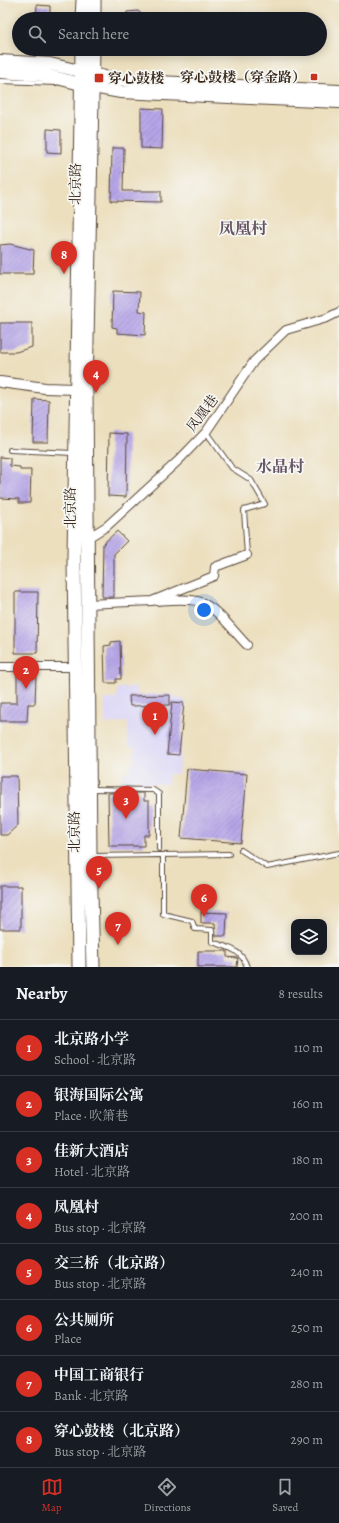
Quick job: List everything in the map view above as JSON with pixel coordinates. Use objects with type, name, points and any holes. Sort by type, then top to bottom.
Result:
[{"type":"main road","points":[[82,12],[83,0]]},
{"type":"main road","points":[[94,0],[94,12]]},
{"type":"main road","name":"北京路","points":[[83,56],[87,79],[86,539],[93,967]]},
{"type":"main road","name":"北京路","points":[[79,967],[74,562],[75,453],[87,79],[92,56]]},
{"type":"main road","points":[[0,61],[50,64],[121,92],[339,102]]},
{"type":"main road","points":[[0,72],[87,79],[339,91]]},
{"type":"street","name":"凤凰巷","points":[[86,539],[107,526],[179,460],[206,432],[254,361],[286,330],[327,318],[339,312]]},
{"type":"street","points":[[0,382],[45,388],[76,389]]},
{"type":"street","points":[[152,601],[204,581],[214,576],[215,568],[248,555]]},
{"type":"street","points":[[87,604],[190,600],[200,602],[209,606],[247,645]]},
{"type":"street","points":[[0,667],[76,667]]},
{"type":"lane","points":[[0,81],[87,79]]},
{"type":"lane","points":[[206,432],[232,468],[251,480],[265,504],[244,510],[248,555]]},
{"type":"lane","points":[[10,450],[75,453]]},
{"type":"lane","points":[[89,789],[153,790],[158,794],[158,849]]},
{"type":"lane","points":[[241,850],[267,867],[339,853]]},
{"type":"lane","points":[[90,856],[229,854]]},
{"type":"lane","points":[[163,855],[163,914],[192,921],[195,929],[212,930],[212,942],[234,950],[244,959],[247,967]]},
{"type":"shaded area","points":[[137,687],[137,695],[170,694],[186,701],[178,774],[169,774],[168,784],[122,784],[122,773],[129,771],[134,761],[135,748],[128,746],[128,722],[105,724],[105,699],[116,699],[118,688]]},
{"type":"building","points":[[37,5],[50,6],[50,12],[36,12]]},
{"type":"building","points":[[141,108],[163,109],[162,149],[141,148]]},
{"type":"building","points":[[47,129],[61,130],[61,153],[47,152]]},
{"type":"building","points":[[112,148],[124,148],[123,191],[161,191],[161,202],[111,201]]},
{"type":"building","points":[[10,244],[34,250],[33,274],[0,274],[0,245]]},
{"type":"building","points":[[113,291],[140,292],[139,311],[146,312],[145,335],[117,333],[117,328],[112,327]]},
{"type":"building","points":[[0,323],[32,323],[32,347],[16,352],[0,352]]},
{"type":"building","points":[[34,399],[49,400],[48,442],[33,442]]},
{"type":"building","points":[[109,433],[127,434],[126,497],[108,496]]},
{"type":"building","points":[[0,457],[10,458],[10,466],[20,467],[20,470],[31,470],[30,503],[19,503],[19,499],[0,498]]},
{"type":"building","points":[[117,531],[127,541],[114,554],[114,597],[102,597],[103,544]]},
{"type":"building","points":[[15,592],[38,592],[37,653],[15,653]]},
{"type":"building","points":[[120,641],[121,679],[116,679],[116,683],[105,683],[104,646],[111,645],[111,642]]},
{"type":"building","points":[[17,675],[36,675],[35,704],[28,704],[27,721],[0,721],[0,703],[17,703]]},
{"type":"building","points":[[170,695],[170,705],[130,706],[129,696]]},
{"type":"building","points":[[172,702],[184,703],[179,755],[167,754]]},
{"type":"building","points":[[187,769],[247,774],[241,843],[181,838]]},
{"type":"building","points":[[0,776],[17,776],[18,825],[7,835],[0,835]]},
{"type":"building","points":[[108,793],[144,793],[144,801],[149,801],[149,835],[144,835],[144,846],[109,846]]},
{"type":"building","points":[[0,886],[21,886],[21,929],[0,929]]},
{"type":"building","points":[[201,912],[227,913],[226,936],[216,936],[215,923],[201,923]]},
{"type":"building","points":[[198,951],[227,951],[227,957],[238,958],[237,967],[198,967]]},
{"type":"place","name":"穿心鼓楼（穿金路）","points":[[314,77]]},
{"type":"place","name":"穿心鼓楼","points":[[99,78]]},
{"type":"place","name":"穿心鼓楼（北京路）","points":[[64,274]]},
{"type":"place","name":"凤凰村","points":[[96,393]]},
{"type":"place","name":"银海国际公寓","points":[[26,689]]},
{"type":"place","name":"北京路小学","points":[[155,735]]},
{"type":"place","name":"佳新大酒店","points":[[126,819]]},
{"type":"place","name":"交三桥（北京路）","points":[[99,889]]},
{"type":"place","name":"公共厕所","points":[[204,917]]},
{"type":"place","name":"中国工商银行","points":[[118,945]]},
{"type":"district","name":"凤凰村","points":[[243,228]]},
{"type":"district","name":"水晶村","points":[[280,466]]}]
